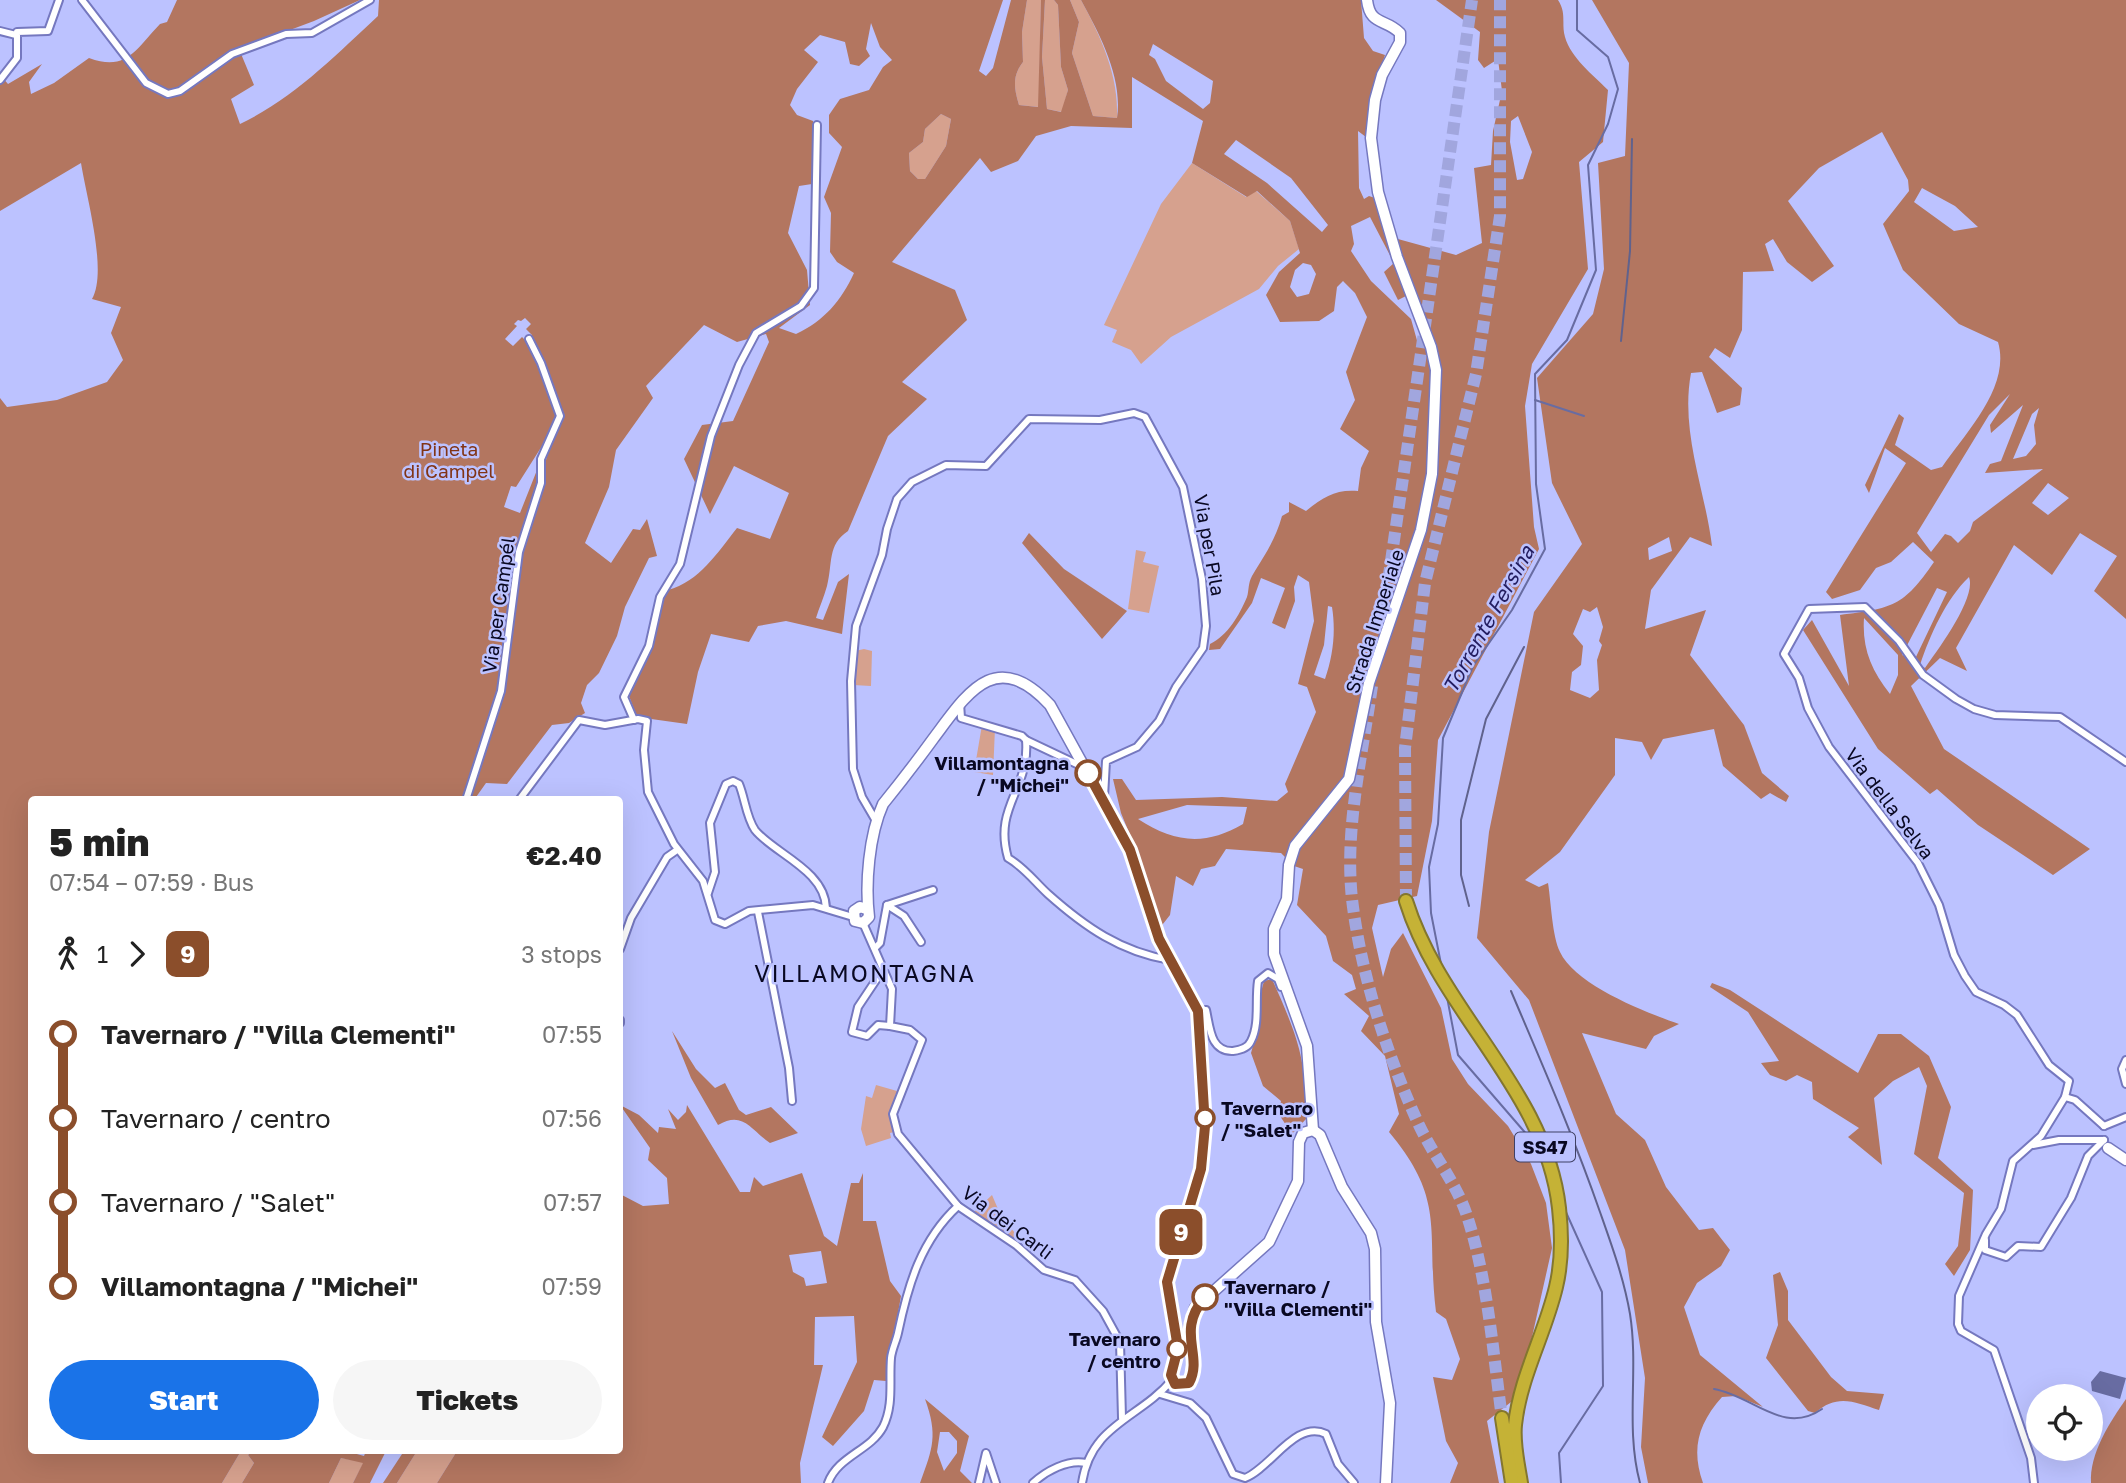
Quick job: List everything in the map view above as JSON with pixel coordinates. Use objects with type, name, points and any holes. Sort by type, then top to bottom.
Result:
[{"type":"highway","name":"SS47","points":[[1406,901],[1432,965],[1529,1111],[1549,1159],[1556,1189],[1561,1243],[1557,1285],[1517,1409],[1515,1441],[1521,1483]]},
{"type":"highway","points":[[1502,1418],[1512,1483]]},
{"type":"street","points":[[16,35],[20,31],[48,31],[59,0]]},
{"type":"street","points":[[82,0],[146,83],[168,94],[180,91],[232,54],[286,34],[312,33],[370,0]]},
{"type":"street","name":"Strada Imperiale","points":[[1313,1130],[1311,1071],[1294,1005],[1274,954],[1274,929],[1287,899],[1289,865],[1295,846],[1349,779],[1369,683],[1421,530],[1432,474],[1436,391],[1431,347],[1397,257],[1378,192],[1374,168],[1371,138],[1374,100],[1382,75],[1400,43],[1400,33],[1394,27],[1373,18],[1368,12],[1367,0]]},
{"type":"street","points":[[0,31],[16,35]]},
{"type":"street","points":[[0,80],[18,58],[16,35]]},
{"type":"street","points":[[634,720],[624,697],[649,646],[657,604],[680,564],[688,541],[711,436],[749,345],[763,327],[801,306],[814,288],[817,125]]},
{"type":"street","name":"Via per Campél","points":[[467,796],[501,691],[519,552],[541,483],[541,459],[560,416],[541,363],[529,339]]},
{"type":"street","name":"Via per Pila","points":[[876,821],[862,797],[853,769],[852,653],[856,626],[882,555],[897,499],[912,482],[946,465],[986,466],[1029,419],[1100,420],[1134,413],[1145,417],[1183,487],[1200,565],[1206,626],[1203,648],[1177,687],[1159,721],[1137,747],[1106,761],[1104,802]]},
{"type":"street","name":"Via della Selva","points":[[2065,1097],[2069,1081],[2043,1057],[2017,1015],[2004,1005],[1976,992],[1965,976],[1943,925],[1939,905],[1918,863],[1857,787],[1819,728],[1799,678],[1784,654],[1809,609],[1865,607],[1902,645],[1923,676],[1956,699],[1974,709],[1995,715],[2060,717],[2126,762]]},
{"type":"street","points":[[884,968],[858,1007],[852,1029],[855,1034],[867,1036],[878,1024],[890,1026],[893,998],[890,983],[876,947],[858,920],[856,908],[866,909],[876,821],[883,804],[968,692],[989,680],[1010,679],[1026,685],[1050,705],[1136,863],[1159,939],[1198,1011],[1204,1095],[1204,1147],[1201,1169],[1167,1282],[1178,1348],[1172,1380],[1160,1394],[1122,1418],[1104,1437],[1086,1462],[1082,1483]]},
{"type":"street","points":[[960,702],[961,718],[1003,729],[1085,768]]},
{"type":"street","points":[[522,796],[579,720],[613,725],[634,720],[647,721],[649,724],[644,750],[646,785],[677,850],[701,877],[708,893],[711,913],[719,923],[729,923],[749,911],[813,905],[858,920]]},
{"type":"street","points":[[1026,740],[1026,766],[1003,823],[1003,840],[1008,858],[1021,865],[1056,901],[1107,940],[1170,960]]},
{"type":"street","points":[[708,893],[715,872],[710,823],[726,784],[733,781],[739,783],[756,830],[802,866],[826,898],[826,908]]},
{"type":"street","points":[[623,941],[631,918],[667,858],[677,850]]},
{"type":"street","points":[[887,905],[933,890]]},
{"type":"street","points":[[887,905],[901,912],[921,943]]},
{"type":"street","points":[[876,947],[880,943],[887,905]]},
{"type":"street","points":[[758,912],[789,1068],[792,1101]]},
{"type":"street","points":[[1198,1011],[1206,1010],[1211,1035],[1217,1046],[1229,1051],[1242,1050],[1250,1043],[1255,1031],[1258,981],[1262,975],[1268,973],[1278,979],[1294,1005]]},
{"type":"street","name":"Via dei Carli","points":[[890,1026],[910,1030],[922,1040],[893,1114],[898,1134],[958,1206],[1016,1245],[1044,1270],[1075,1280],[1103,1311],[1120,1342],[1122,1418]]},
{"type":"street","points":[[2126,1060],[2122,1069],[2126,1084]]},
{"type":"street","points":[[2034,1483],[2031,1458],[1994,1350],[1985,1343],[1965,1336],[1958,1324],[1962,1287],[1986,1234],[2001,1209],[2013,1161],[2032,1145],[2065,1097],[2075,1100],[2104,1126],[2106,1144]]},
{"type":"street","points":[[2104,1126],[2124,1118]]},
{"type":"street","points":[[1172,1380],[1180,1385],[1189,1383],[1193,1375],[1189,1325],[1195,1308],[1269,1242],[1298,1181],[1299,1142],[1303,1133],[1313,1130],[1320,1135],[1342,1187],[1371,1233],[1375,1249],[1376,1322],[1390,1403],[1386,1483]]},
{"type":"street","points":[[2032,1145],[2059,1140],[2106,1144],[2126,1160]]},
{"type":"street","points":[[1986,1234],[1985,1250],[1989,1253],[2006,1256],[2013,1254],[2016,1246],[2041,1247],[2071,1198],[2088,1156],[2106,1144]]},
{"type":"street","points":[[828,1483],[840,1462],[882,1428],[891,1405],[892,1356],[900,1310],[914,1271],[934,1231],[958,1206]]},
{"type":"street","points":[[1160,1394],[1190,1403],[1206,1418],[1233,1474],[1245,1478],[1257,1474],[1294,1438],[1308,1431],[1326,1434],[1338,1464],[1354,1483]]},
{"type":"street","points":[[979,1483],[986,1453],[996,1483]]},
{"type":"street","points":[[1033,1483],[1060,1466],[1076,1461],[1086,1462]]},
{"type":"shaded area","points":[[1027,0],[1041,0],[1039,107],[1019,105],[1015,88],[1017,72],[1023,62],[1022,32]]},
{"type":"shaded area","points":[[1045,0],[1054,0],[1058,5],[1061,67],[1068,90],[1062,112],[1047,109],[1042,57]]},
{"type":"shaded area","points":[[1070,0],[1081,0],[1102,43],[1115,87],[1117,118],[1093,116],[1072,53],[1079,22]]},
{"type":"shaded area","points":[[941,114],[951,119],[946,146],[925,179],[918,179],[910,171],[909,153],[923,142],[925,129]]},
{"type":"shaded area","points":[[1192,163],[1246,197],[1256,191],[1290,221],[1299,249],[1278,266],[1259,289],[1171,337],[1141,364],[1131,350],[1112,342],[1117,330],[1104,325],[1161,204]]},
{"type":"shaded area","points":[[1136,550],[1146,552],[1143,562],[1159,566],[1149,613],[1128,609]]},
{"type":"shaded area","points":[[855,651],[872,651],[871,686],[853,685]]},
{"type":"shaded area","points":[[982,725],[995,728],[993,775],[974,772]]},
{"type":"shaded area","points":[[876,1085],[897,1091],[890,1110],[894,1132],[890,1133],[891,1138],[866,1146],[861,1129],[866,1096],[872,1098]]},
{"type":"shaded area","points":[[992,1195],[1001,1216],[1015,1233],[1014,1238],[973,1213]]},
{"type":"shaded area","points":[[239,1454],[249,1454],[254,1463],[242,1483],[222,1483]]},
{"type":"shaded area","points":[[415,1454],[455,1454],[437,1483],[397,1483]]},
{"type":"shaded area","points":[[341,1458],[364,1462],[353,1483],[329,1483]]},
{"type":"green space","name":"Pineta di Campel","points":[[177,0],[360,0],[314,21],[239,49],[254,85],[231,99],[240,124],[278,102],[330,61],[378,16],[379,0],[1003,0],[979,71],[986,76],[993,68],[1011,0],[1027,0],[1022,32],[1023,62],[1017,72],[1015,88],[1019,105],[1038,107],[1041,0],[1045,0],[1042,57],[1047,109],[1061,112],[1068,90],[1061,67],[1058,5],[1054,0],[1070,0],[1079,22],[1072,53],[1093,116],[1117,118],[1117,88],[1113,72],[1102,42],[1081,0],[1361,0],[1364,38],[1373,51],[1385,55],[1371,97],[1366,137],[1358,131],[1359,188],[1364,199],[1369,196],[1375,198],[1387,236],[1456,255],[1482,243],[1474,168],[1491,165],[1493,131],[1502,91],[1498,59],[1484,68],[1478,60],[1480,32],[1436,0],[1558,0],[1568,45],[1583,66],[1608,90],[1603,142],[1579,162],[1588,269],[1532,364],[1525,406],[1534,527],[1539,549],[1438,740],[1432,821],[1417,896],[1378,905],[1372,928],[1383,977],[1391,949],[1403,933],[1441,1008],[1452,1059],[1468,1084],[1508,1126],[1531,1164],[1546,1203],[1552,1248],[1532,1337],[1511,1402],[1487,1421],[1499,1483],[1450,1483],[1458,1463],[1446,1441],[1433,1377],[1452,1380],[1460,1359],[1446,1319],[1436,1312],[1427,1198],[1407,1156],[1389,1132],[1399,1114],[1385,1056],[1361,1031],[1369,1016],[1344,994],[1356,989],[1352,975],[1333,961],[1326,936],[1297,905],[1303,869],[1294,866],[1281,853],[1226,849],[1215,866],[1201,869],[1193,886],[1176,876],[1170,915],[1159,929],[1139,857],[1121,813],[1113,779],[1122,779],[1136,800],[1222,797],[1277,801],[1288,792],[1285,784],[1316,712],[1307,687],[1298,684],[1314,621],[1309,582],[1298,575],[1294,587],[1295,601],[1285,629],[1272,623],[1285,588],[1261,578],[1252,603],[1220,649],[1209,650],[1210,644],[1228,630],[1240,611],[1252,576],[1273,540],[1282,516],[1289,512],[1289,502],[1306,511],[1330,495],[1343,491],[1358,491],[1361,468],[1369,451],[1340,429],[1355,400],[1346,372],[1367,317],[1355,293],[1343,281],[1337,287],[1334,311],[1319,321],[1280,322],[1266,295],[1279,272],[1300,253],[1290,221],[1257,191],[1247,197],[1192,163],[1203,121],[1132,77],[1132,128],[1071,126],[1036,136],[1018,161],[991,172],[980,158],[892,262],[955,290],[967,320],[902,382],[927,399],[888,436],[848,531],[841,536],[834,548],[827,586],[816,618],[823,620],[838,582],[849,574],[842,634],[786,621],[758,626],[749,642],[711,634],[698,672],[687,724],[637,717],[629,696],[652,650],[657,613],[668,590],[698,573],[737,528],[770,539],[789,493],[734,466],[710,514],[684,459],[702,425],[733,421],[769,342],[766,334],[737,342],[704,325],[646,386],[653,398],[616,450],[609,487],[585,543],[611,563],[633,529],[640,530],[647,519],[657,556],[649,558],[625,607],[617,636],[599,673],[587,685],[581,703],[585,713],[569,723],[552,725],[507,784],[486,783],[477,796],[28,796],[28,1454],[239,1454],[222,1483],[0,1483],[0,398],[7,407],[57,400],[107,382],[123,360],[111,333],[121,307],[92,299],[98,271],[97,253],[81,163],[0,211],[0,75],[8,84],[42,64],[29,82],[31,94],[54,83],[89,58],[113,62],[130,56],[160,24],[167,22]],"holes":[[[871,23],[880,47],[892,60],[883,67],[869,90],[840,99],[829,115],[829,133],[842,147],[824,197],[831,213],[830,252],[837,262],[854,273],[831,309],[796,334],[779,328],[810,305],[807,270],[788,233],[799,186],[812,184],[813,121],[797,115],[790,105],[797,89],[818,62],[804,50],[820,35],[845,42],[850,64],[859,66],[870,56],[866,49]],[[1153,44],[1213,81],[1210,103],[1203,109],[1166,81],[1155,59],[1149,55]],[[941,114],[951,119],[946,146],[925,179],[918,179],[910,171],[909,153],[923,142],[925,129]],[[1518,116],[1532,152],[1523,179],[1517,180],[1510,142],[1511,121]],[[1236,140],[1291,178],[1328,225],[1322,232],[1267,183],[1224,154]],[[1370,217],[1394,263],[1384,272],[1398,300],[1406,296],[1425,345],[1418,344],[1411,319],[1371,281],[1351,251],[1354,244],[1351,226]],[[1303,263],[1311,265],[1316,274],[1309,294],[1297,297],[1290,287],[1295,270]],[[525,318],[531,324],[526,329],[532,335],[526,341],[522,337],[513,346],[505,339],[517,326],[514,324]],[[542,446],[549,448],[545,464],[539,465],[520,513],[504,507],[511,486],[516,487]],[[1328,606],[1332,607],[1333,616],[1332,653],[1325,679],[1314,675],[1324,645]],[[1187,805],[1247,807],[1243,824],[1216,836],[1203,838],[1177,837],[1138,819]]]},
{"type":"green space","points":[[1592,0],[2126,0],[2126,619],[2094,591],[2117,556],[2080,533],[2052,575],[2014,545],[1956,648],[1967,671],[1940,658],[1911,686],[1944,749],[2090,849],[2053,875],[1978,825],[1937,789],[1930,794],[1878,749],[1803,630],[1812,620],[1849,686],[1840,615],[1873,610],[1895,603],[1914,588],[1934,562],[1913,542],[1891,562],[1876,568],[1860,590],[1832,599],[1826,592],[1906,463],[1885,448],[1869,493],[1865,485],[1899,414],[1904,418],[1895,445],[1931,470],[1942,467],[1984,408],[1998,376],[1998,342],[1959,324],[1903,270],[1883,224],[1909,191],[1908,180],[1882,132],[1819,168],[1788,201],[1834,266],[1812,282],[1787,262],[1773,239],[1765,244],[1774,271],[1743,272],[1742,330],[1730,358],[1715,348],[1709,357],[1742,388],[1740,405],[1717,413],[1702,372],[1691,373],[1688,395],[1691,439],[1712,546],[1690,537],[1651,590],[1645,629],[1706,610],[1690,655],[1744,725],[1762,773],[1789,796],[1786,802],[1770,793],[1761,799],[1723,766],[1714,729],[1663,739],[1651,760],[1642,742],[1615,738],[1615,775],[1560,852],[1525,880],[1539,887],[1548,883],[1555,937],[1560,952],[1580,976],[1613,996],[1679,1024],[1654,1036],[1646,1049],[1582,1033],[1616,1114],[1645,1140],[1666,1187],[1699,1230],[1713,1228],[1730,1250],[1721,1266],[1697,1283],[1684,1307],[1700,1355],[1763,1407],[1736,1396],[1722,1397],[1714,1407],[1702,1427],[1697,1448],[1703,1483],[1648,1483],[1641,1447],[1645,1378],[1625,1250],[1529,1000],[1477,938],[1489,832],[1534,612],[1582,544],[1552,483],[1537,378],[1593,314],[1604,269],[1598,163],[1625,156],[1629,63]],"holes":[[[1922,188],[1955,206],[1978,227],[1954,231],[1914,202]],[[2010,394],[1990,425],[1991,433],[2023,405],[2001,461],[1990,464],[1985,473],[2043,469],[1973,522],[1970,531],[1958,543],[1945,534],[1931,552],[1917,533],[1989,415]],[[2039,408],[2034,425],[2036,444],[2026,456],[2013,459],[2032,414]],[[2048,483],[2069,498],[2048,515],[2032,503]],[[1669,537],[1672,551],[1649,560],[1648,548]],[[1969,577],[1970,586],[1962,611],[1925,668],[1920,665],[1924,654],[1953,596]],[[1937,588],[1947,592],[1915,659],[1902,655]],[[1597,607],[1603,627],[1599,641],[1602,645],[1597,660],[1599,690],[1590,698],[1570,690],[1572,672],[1581,665],[1583,646],[1573,634],[1583,609],[1590,612]],[[1864,618],[1898,655],[1898,675],[1890,694],[1873,667],[1866,649]]]},
{"type":"green space","points":[[1029,533],[1064,569],[1127,611],[1102,639],[1022,543]]},
{"type":"green space","points":[[1272,979],[1294,1031],[1302,1062],[1306,1119],[1292,1134],[1278,1113],[1281,1101],[1263,1086],[1251,1053],[1259,1024],[1260,996],[1264,981]]},
{"type":"green space","points":[[1712,983],[1730,990],[1858,1073],[1878,1034],[1901,1034],[1929,1056],[1951,1107],[1938,1158],[1973,1190],[1970,1250],[1954,1276],[1945,1264],[1958,1246],[1964,1193],[1914,1154],[1927,1086],[1919,1067],[1893,1081],[1874,1098],[1882,1165],[1848,1137],[1859,1128],[1813,1099],[1812,1082],[1797,1075],[1786,1081],[1770,1075],[1761,1063],[1779,1061],[1748,1012],[1710,987]]},
{"type":"green space","points":[[672,1031],[696,1069],[715,1088],[725,1083],[739,1110],[746,1115],[771,1107],[798,1133],[770,1143],[740,1121],[727,1121],[718,1125],[691,1078]]},
{"type":"green space","points":[[687,1105],[740,1192],[750,1192],[754,1177],[763,1186],[802,1173],[824,1236],[837,1246],[851,1183],[859,1183],[863,1173],[863,1221],[876,1221],[890,1281],[901,1296],[886,1381],[874,1380],[864,1411],[833,1446],[822,1437],[857,1362],[854,1316],[815,1317],[814,1365],[823,1365],[800,1463],[801,1483],[437,1483],[455,1454],[623,1454],[623,1196],[643,1206],[669,1204],[667,1178],[648,1160],[650,1148],[623,1107],[639,1115],[658,1133],[659,1127],[676,1129],[668,1109],[678,1120],[686,1112]],"holes":[[[821,1251],[827,1283],[806,1286],[804,1278],[793,1272],[789,1255]]]},
{"type":"green space","points":[[1780,1272],[1788,1291],[1788,1320],[1831,1377],[1847,1391],[1884,1394],[1879,1410],[1862,1404],[1839,1401],[1815,1413],[1808,1411],[1766,1358],[1778,1325],[1773,1275]]},
{"type":"green space","points":[[925,1399],[969,1436],[960,1471],[972,1483],[920,1483],[932,1441]],"holes":[[[940,1432],[949,1432],[957,1441],[957,1453],[944,1471],[937,1452]]]},
{"type":"green space","points":[[2126,1399],[2126,1483],[2091,1483],[2093,1461],[2103,1461],[2103,1437]]},
{"type":"green space","points":[[384,1454],[370,1483],[353,1483],[363,1463],[341,1458],[329,1483],[242,1483],[254,1463],[248,1455]]},
{"type":"green space","points":[[402,1454],[415,1454],[397,1483],[383,1483]]},
{"type":"water","points":[[2100,1371],[2126,1378],[2120,1399],[2103,1394],[2103,1384],[2091,1382]]},
{"type":"waterway","name":"Torrente Fersina","points":[[1441,964],[1431,913],[1429,867],[1438,824],[1443,738],[1473,666],[1512,610],[1545,549],[1536,484],[1535,374],[1567,340],[1596,270],[1588,165],[1608,124],[1618,89],[1608,57],[1577,30],[1577,0]]},
{"type":"waterway","points":[[1535,400],[1584,416]]},
{"type":"waterway","name":"Torrente Fersina","points":[[1447,997],[1458,1055],[1535,1144]]},
{"type":"waterway","name":"Torrente Fersina","points":[[1561,1483],[1559,1453],[1603,1386],[1602,1292],[1565,1210]]},
{"type":"waterway","points":[[1714,1389],[1781,1416],[1808,1416],[1822,1409]]},
{"type":"tunnel","points":[[1378,651],[1472,0]]},
{"type":"tunnel","points":[[1406,901],[1405,748],[1425,583],[1476,374],[1500,216],[1500,0]]},
{"type":"tunnel","points":[[1372,686],[1355,796],[1350,852],[1357,935],[1378,1019],[1397,1073],[1419,1125],[1458,1194],[1468,1219],[1485,1293],[1502,1418]]},
{"type":"railway","points":[[1621,341],[1630,251],[1632,139]]},
{"type":"railway","points":[[1469,906],[1461,875],[1461,820],[1486,719],[1524,647]]},
{"type":"railway","points":[[1511,991],[1579,1156],[1609,1237],[1624,1288],[1632,1335],[1633,1441],[1640,1483]]},
{"type":"bus line","name":"9","points":[[1088,773],[1130,850],[1159,939],[1198,1011],[1205,1126],[1201,1169],[1169,1269],[1166,1293],[1177,1335],[1178,1348],[1171,1375],[1175,1384],[1189,1383],[1193,1375],[1189,1325],[1195,1308],[1205,1297]]},
{"type":"place","name":"Villamontagna / \"Michei\"","points":[[1088,773]]},
{"type":"place","name":"Tavernaro / \"Salet\"","points":[[1205,1118]]},
{"type":"place","name":"Tavernaro / \"Villa Clementi\"","points":[[1205,1297]]},
{"type":"place","name":"Tavernaro / centro","points":[[1177,1349]]},
{"type":"district","name":"VILLAMONTAGNA","points":[[865,973]]}]
